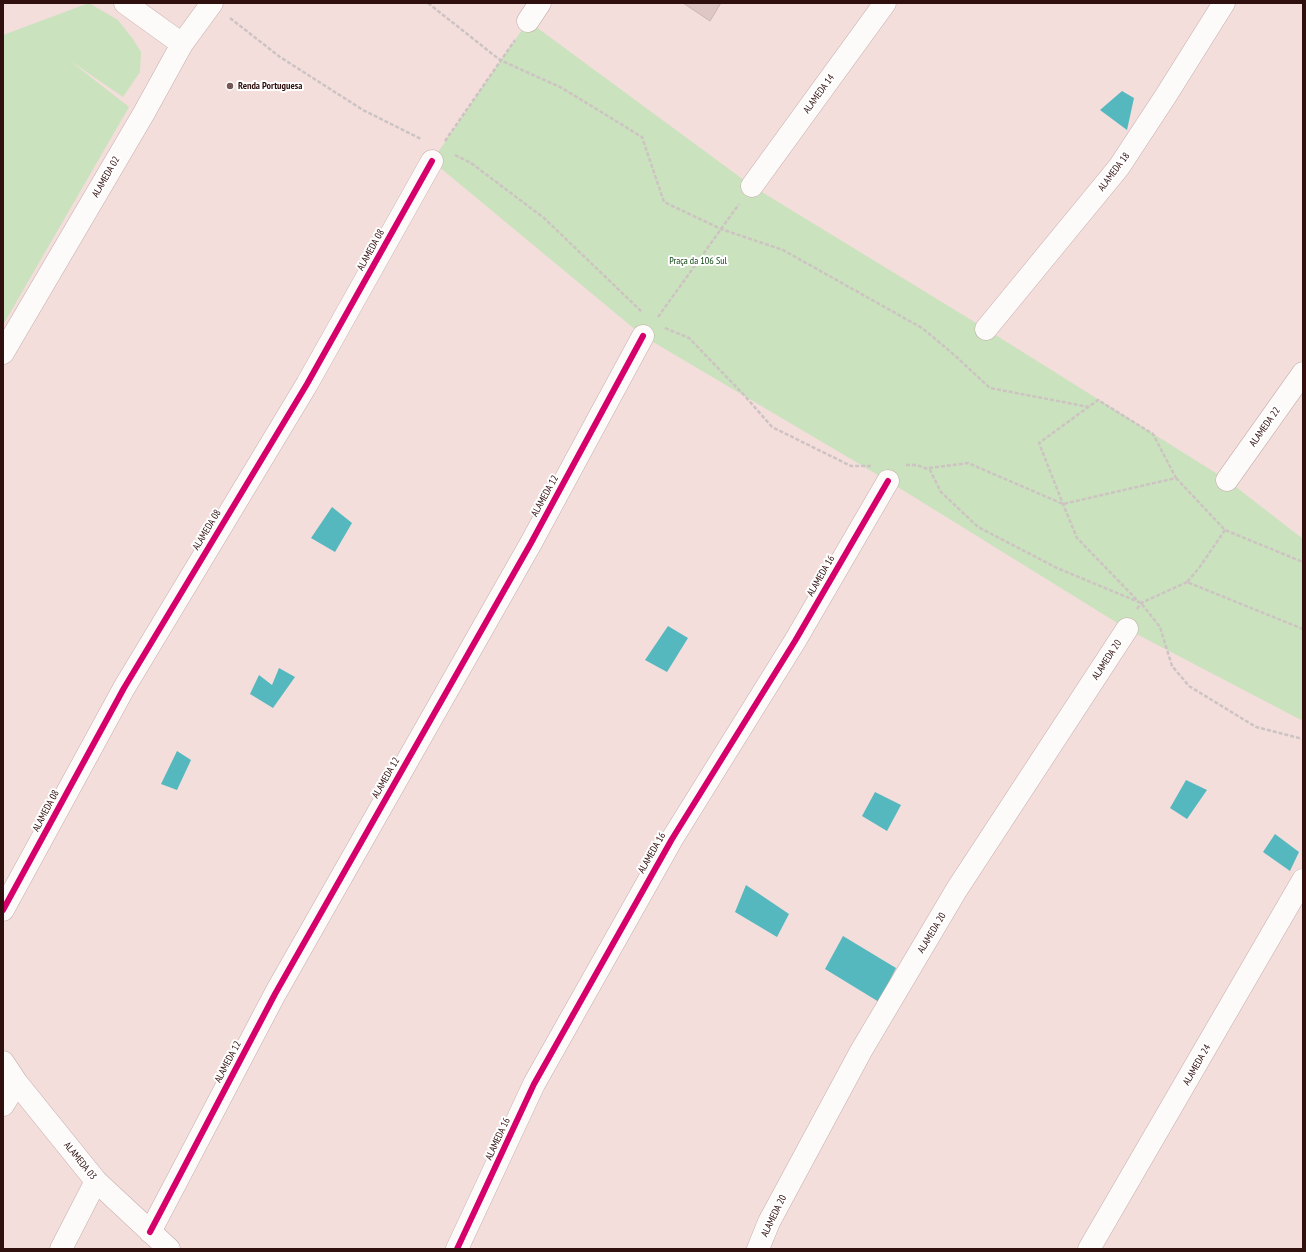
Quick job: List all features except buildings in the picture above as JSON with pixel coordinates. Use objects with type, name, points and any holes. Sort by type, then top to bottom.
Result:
[{"type":"street","points":[[125,3],[182,44]]},
{"type":"street","name":"ALAMEDA 02","points":[[3,353],[144,113],[182,44],[212,3]]},
{"type":"street","points":[[528,21],[540,3]]},
{"type":"street","name":"ALAMEDA 14","points":[[752,186],[886,3]]},
{"type":"street","name":"ALAMEDA 18","points":[[986,329],[1119,167],[1165,98],[1224,3]]},
{"type":"street","name":"ALAMEDA 08","points":[[3,910],[124,688],[307,384],[436,155]]},
{"type":"street","name":"ALAMEDA 12","points":[[150,1232],[275,994],[530,543],[648,330]]},
{"type":"street","name":"ALAMEDA 22","points":[[1227,480],[1303,373]]},
{"type":"street","name":"ALAMEDA 16","points":[[457,1249],[534,1084],[672,839],[795,640],[881,473]]},
{"type":"street","name":"ALAMEDA 20","points":[[758,1249],[769,1222],[861,1051],[957,889],[1127,629]]},
{"type":"street","name":"ALAMEDA 24","points":[[1089,1249],[1303,880]]},
{"type":"street","name":"ALAMEDA 03","points":[[3,1062],[17,1082],[96,1181],[169,1249]]},
{"type":"street","points":[[3,1105],[17,1082]]},
{"type":"street","points":[[61,1249],[96,1181]]},
{"type":"path","points":[[212,3],[280,57],[436,155],[471,163],[544,218],[648,330],[689,338],[744,395],[772,427],[851,466],[881,473]]},
{"type":"path","points":[[428,3],[500,60],[562,88],[642,137],[664,202],[721,229],[783,250],[922,328],[990,388],[1089,407]]},
{"type":"path","points":[[436,155],[528,21]]},
{"type":"path","points":[[648,330],[752,186]]},
{"type":"path","points":[[1303,562],[1225,530],[1176,478],[1153,434],[1098,400],[1039,443],[1077,538],[1141,603],[1160,627],[1172,666],[1189,686],[1256,727],[1303,739]]},
{"type":"path","points":[[927,469],[968,464],[1063,504],[1176,478]]},
{"type":"path","points":[[904,465],[918,465],[930,470],[942,492],[978,527],[1057,568],[1141,603],[1186,582],[1199,568],[1225,530]]},
{"type":"path","points":[[1186,582],[1303,630]]},
{"type":"green space","points":[[89,3],[118,20],[133,39],[141,52],[140,72],[123,97],[69,60],[129,107],[3,325],[3,35]]},
{"type":"green space","name":"Praça da 106 Sul","points":[[528,21],[752,186],[986,329],[1227,480],[1303,539],[1303,721],[1127,629],[888,481],[643,336],[432,161]]},
{"type":"water","points":[[1122,91],[1134,98],[1127,130],[1100,110]]},
{"type":"water","points":[[332,507],[352,523],[335,552],[311,538]]},
{"type":"water","points":[[668,626],[688,638],[667,672],[645,660]]},
{"type":"water","points":[[279,668],[295,677],[273,708],[250,694],[259,675],[272,685]]},
{"type":"water","points":[[177,751],[191,760],[177,790],[161,784]]},
{"type":"water","points":[[1186,780],[1207,790],[1187,819],[1170,808]]},
{"type":"water","points":[[875,792],[901,805],[887,831],[862,816]]},
{"type":"water","points":[[1275,834],[1299,852],[1290,871],[1263,852]]},
{"type":"water","points":[[746,885],[789,914],[777,937],[735,912]]},
{"type":"water","points":[[843,936],[896,968],[879,1002],[825,969]]},
{"type":"cycle path","points":[[3,910],[124,688],[307,384],[432,161]]},
{"type":"cycle path","points":[[150,1232],[275,994],[531,543],[643,336]]},
{"type":"cycle path","points":[[457,1249],[534,1084],[672,839],[795,641],[888,481]]},
{"type":"place","name":"Renda Portuguesa","points":[[230,86]]}]
